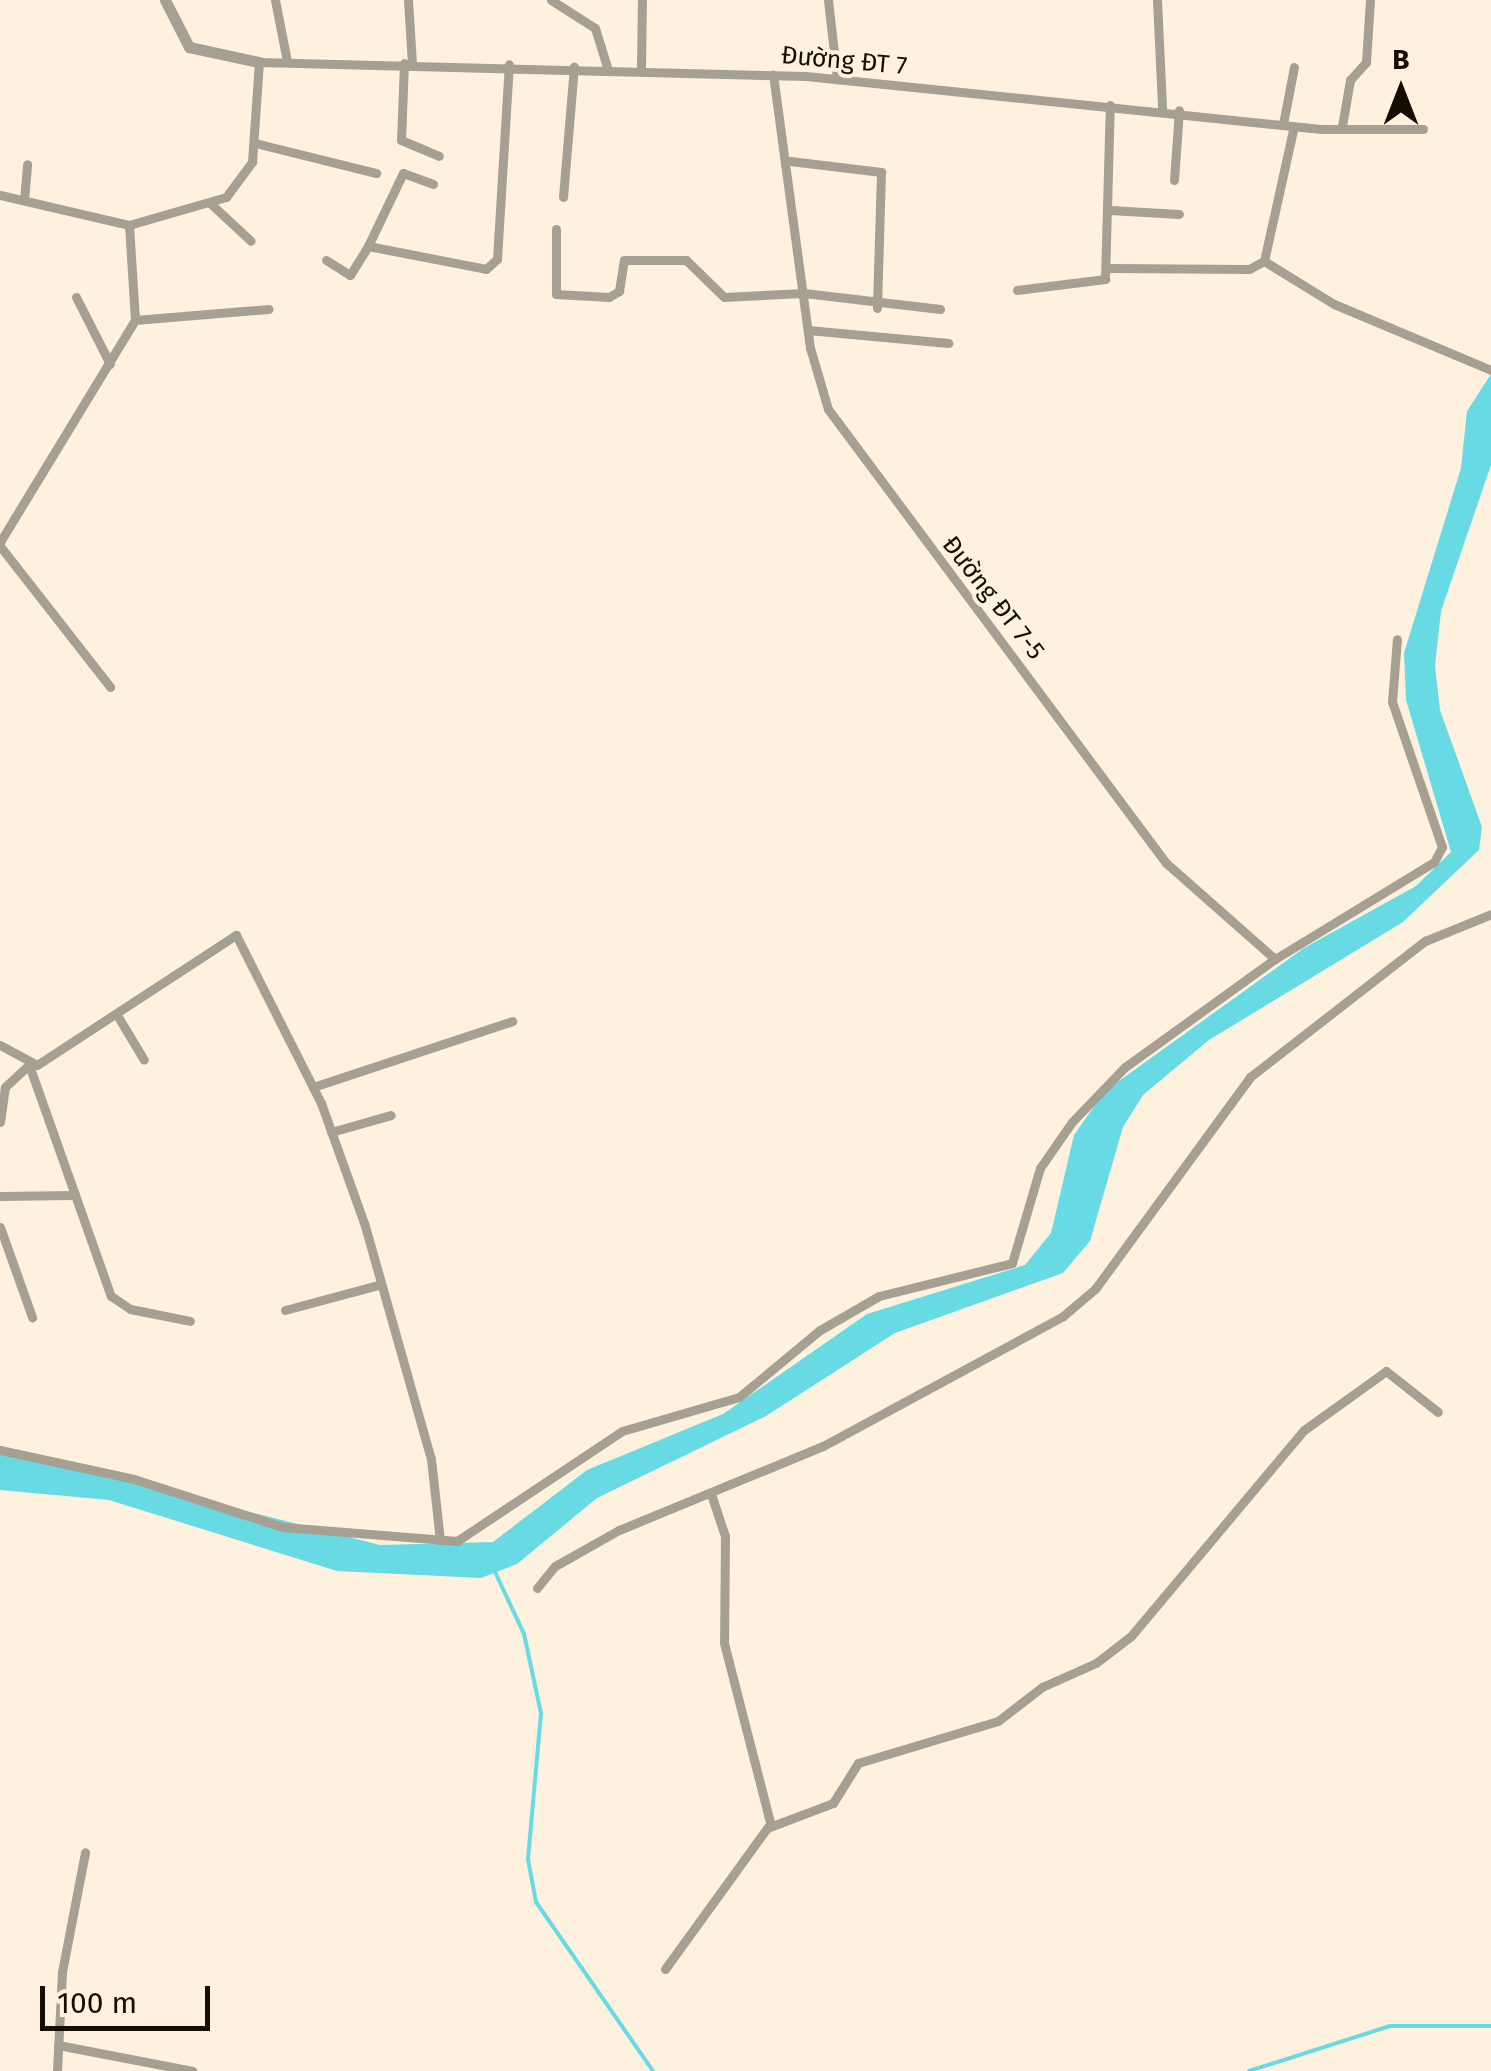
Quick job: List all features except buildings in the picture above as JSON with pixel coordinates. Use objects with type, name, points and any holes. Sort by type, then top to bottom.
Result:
[{"type":"street","points":[[0,195],[129,225],[211,204],[245,174],[255,144],[259,62],[189,47],[165,0]]},
{"type":"street","points":[[276,0],[287,62]]},
{"type":"street","points":[[408,0],[408,63],[401,140],[439,156]]},
{"type":"street","points":[[551,0],[594,28],[606,67]]},
{"type":"street","points":[[641,68],[642,0]]},
{"type":"street","points":[[828,0],[837,79]]},
{"type":"street","points":[[1156,0],[1162,108]]},
{"type":"street","points":[[1342,126],[1350,80],[1366,62],[1370,0]]},
{"type":"street","name":"Đường ĐT 7","points":[[259,62],[508,64],[772,74],[1162,108],[1294,126],[1423,129]]},
{"type":"street","points":[[368,246],[486,269],[497,259],[508,64]]},
{"type":"street","points":[[562,197],[574,66]]},
{"type":"street","points":[[1283,124],[1294,67]]},
{"type":"street","name":"Đường ĐT 7-5","points":[[772,74],[790,162],[808,330],[828,409],[850,444],[1166,863],[1275,959]]},
{"type":"street","points":[[1017,290],[1105,279],[1109,268],[1110,105]]},
{"type":"street","points":[[1174,180],[1179,110]]},
{"type":"street","points":[[1109,268],[1249,269],[1264,261],[1294,126]]},
{"type":"street","points":[[255,144],[376,173]]},
{"type":"street","points":[[790,162],[881,172],[878,308]]},
{"type":"street","points":[[24,200],[27,164]]},
{"type":"street","points":[[326,260],[350,275],[403,173],[433,184]]},
{"type":"street","points":[[211,204],[251,241]]},
{"type":"street","points":[[1110,210],[1179,214]]},
{"type":"street","points":[[110,687],[0,544],[135,320],[129,225]]},
{"type":"street","points":[[556,230],[556,294],[608,296],[619,292],[624,260],[646,259],[692,261],[724,296],[804,293],[878,308],[940,310]]},
{"type":"street","points":[[1264,261],[1334,304],[1491,370]]},
{"type":"street","points":[[76,297],[110,364]]},
{"type":"street","points":[[135,320],[205,321],[269,309]]},
{"type":"street","points":[[808,330],[948,342]]},
{"type":"street","points":[[0,1450],[134,1479],[284,1527],[440,1542],[488,1526],[622,1431],[739,1397],[820,1330],[879,1296],[1012,1263],[1040,1168],[1072,1122],[1170,1036],[1275,959],[1434,862],[1442,847],[1392,702],[1397,638]]},
{"type":"street","points":[[538,1588],[554,1566],[619,1530],[839,1438],[1064,1316],[1095,1289],[1250,1076],[1425,940],[1491,914]]},
{"type":"street","points":[[0,1122],[5,1087],[30,1065],[117,1015],[236,934],[313,1086],[331,1132],[432,1459],[440,1542]]},
{"type":"street","points":[[117,1015],[144,1060]]},
{"type":"street","points":[[313,1086],[512,1020]]},
{"type":"street","points":[[0,1045],[30,1065],[111,1296],[130,1309],[190,1321]]},
{"type":"street","points":[[331,1132],[391,1115]]},
{"type":"street","points":[[0,1196],[75,1195]]},
{"type":"street","points":[[0,1227],[32,1318]]},
{"type":"street","points":[[285,1310],[378,1285]]},
{"type":"street","points":[[665,1969],[772,1826],[833,1803],[858,1763],[998,1721],[1042,1686],[1096,1663],[1131,1636],[1304,1430],[1386,1371],[1438,1412]]},
{"type":"street","points":[[711,1494],[725,1536],[724,1644],[772,1826]]},
{"type":"street","points":[[57,2071],[85,1852]]},
{"type":"street","points":[[58,2044],[193,2071]]},
{"type":"water","points":[[1491,374],[1491,465],[1441,611],[1435,666],[1440,710],[1482,827],[1479,850],[1403,922],[1209,1040],[1143,1095],[1123,1127],[1090,1241],[1063,1273],[895,1333],[766,1416],[597,1498],[517,1564],[481,1578],[337,1571],[109,1500],[0,1490],[0,1452],[22,1454],[380,1545],[493,1542],[587,1470],[723,1414],[867,1314],[1025,1265],[1051,1233],[1074,1135],[1105,1091],[1304,948],[1416,886],[1451,852],[1406,700],[1404,653],[1461,468],[1467,411]]},
{"type":"waterway","points":[[495,1572],[524,1634],[541,1713],[528,1859],[536,1902],[653,2071]]},
{"type":"waterway","points":[[1249,2071],[1390,2026],[1491,2026]]}]
